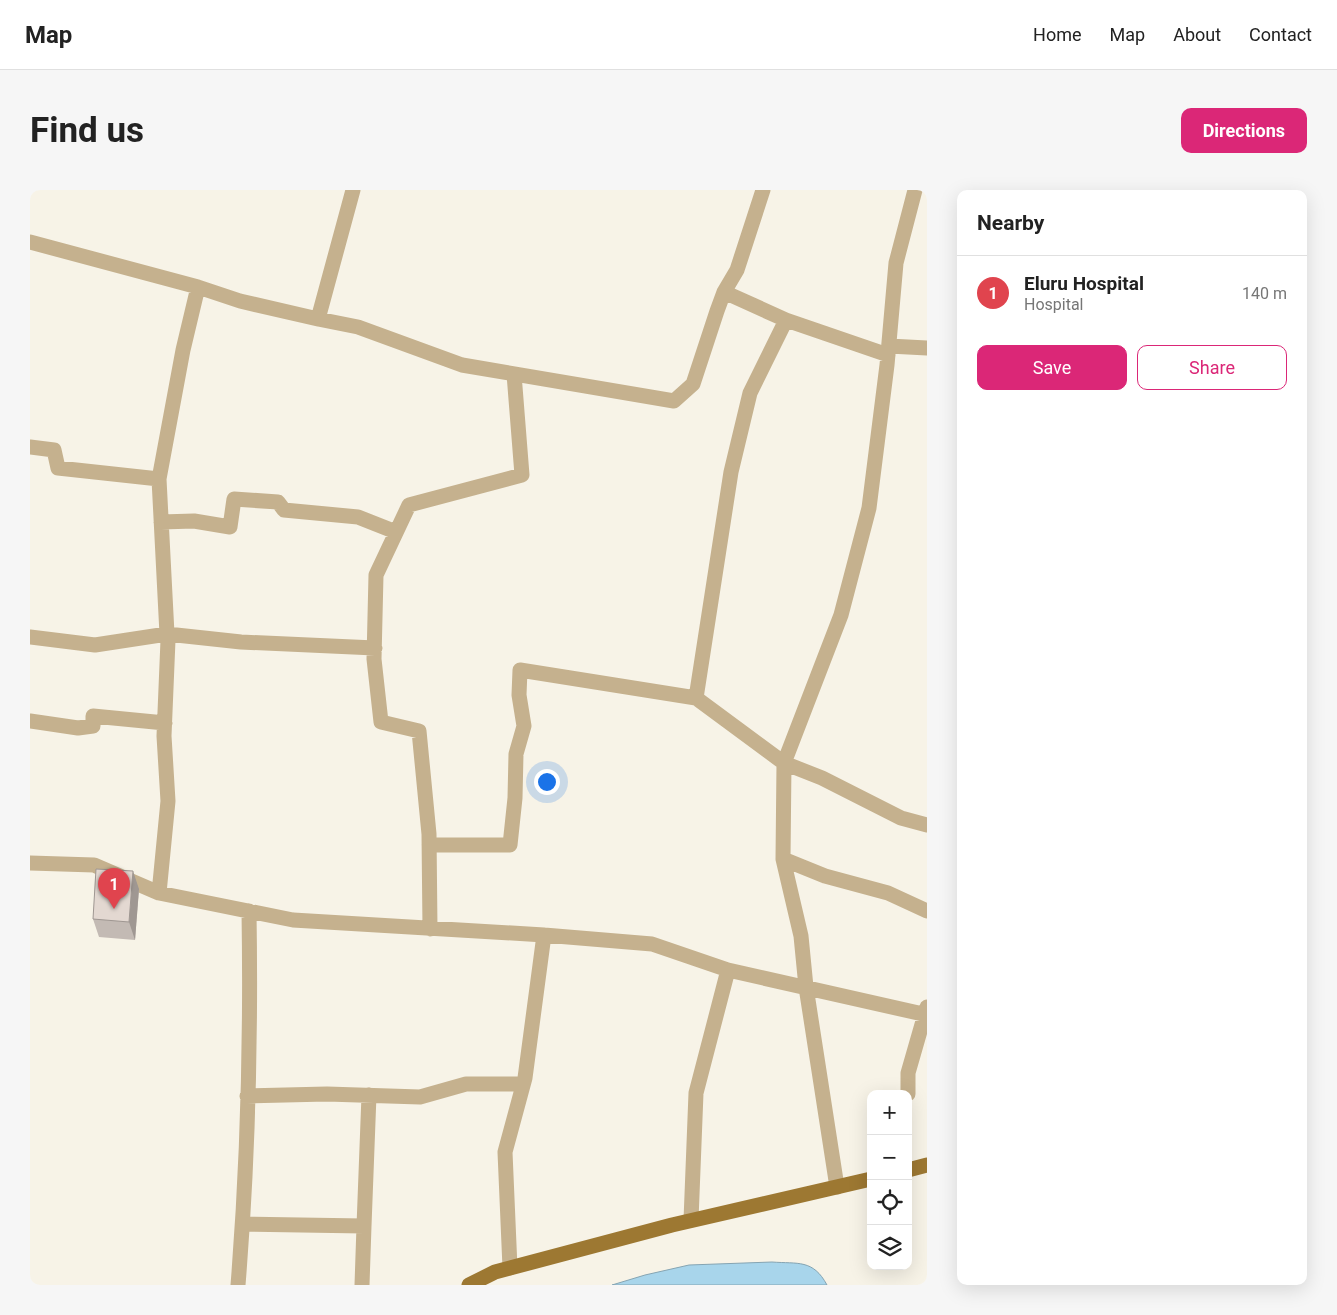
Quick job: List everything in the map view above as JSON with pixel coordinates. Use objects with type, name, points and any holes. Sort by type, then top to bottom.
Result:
[{"type":"main road","points":[[912,1169],[927,1165]]},
{"type":"main road","points":[[469,1285],[495,1272],[691,1220],[867,1180]]},
{"type":"street","points":[[318,319],[353,190]]},
{"type":"street","points":[[30,242],[198,287],[240,301],[358,327],[462,365],[674,400],[693,384],[724,292],[737,270],[763,190]]},
{"type":"street","points":[[838,1187],[806,987],[801,936],[783,859],[784,763],[841,615],[868,508],[889,351],[896,263],[915,190]]},
{"type":"street","points":[[159,893],[168,802],[164,736],[168,640],[159,479],[183,350],[198,287]]},
{"type":"street","points":[[724,292],[786,320],[889,351],[927,348]]},
{"type":"street","points":[[696,698],[731,472],[750,393],[786,320]]},
{"type":"street","points":[[430,929],[428,845],[419,731],[381,722],[374,659],[376,575],[410,505],[522,475],[514,374]]},
{"type":"street","points":[[30,447],[54,450],[58,468],[159,479]]},
{"type":"street","points":[[161,522],[194,521],[230,527],[234,499],[278,502],[284,510],[358,517],[396,532]]},
{"type":"street","points":[[30,637],[95,645],[167,634],[241,642],[374,648]]},
{"type":"street","points":[[428,845],[510,845],[515,798],[516,754],[524,726],[519,694],[520,670],[696,698],[784,763],[822,778],[901,818],[927,825]]},
{"type":"street","points":[[30,720],[78,728],[93,726],[93,716],[165,723]]},
{"type":"street","points":[[783,859],[825,876],[888,893],[927,911]]},
{"type":"street","points":[[30,864],[94,865],[159,893],[293,920],[544,935],[652,944],[728,970],[926,1012],[908,1073],[908,1090]]},
{"type":"street","points":[[238,1285],[243,1224],[247,1096],[250,982],[249,911]]},
{"type":"street","points":[[510,1268],[506,1152],[523,1084],[544,935]]},
{"type":"street","points":[[691,1220],[696,1093],[728,970]]},
{"type":"street","points":[[247,1096],[327,1094],[420,1097],[466,1084],[523,1084]]},
{"type":"street","points":[[362,1285],[368,1095]]},
{"type":"street","points":[[243,1224],[364,1226]]},
{"type":"water","points":[[797,1263],[810,1267],[822,1277],[827,1285],[612,1285],[689,1265]]},
{"type":"building","points":[[96,869],[133,871],[129,922],[93,919]]},
{"type":"place","name":"Eluru Hospital","points":[[114,909]]}]
